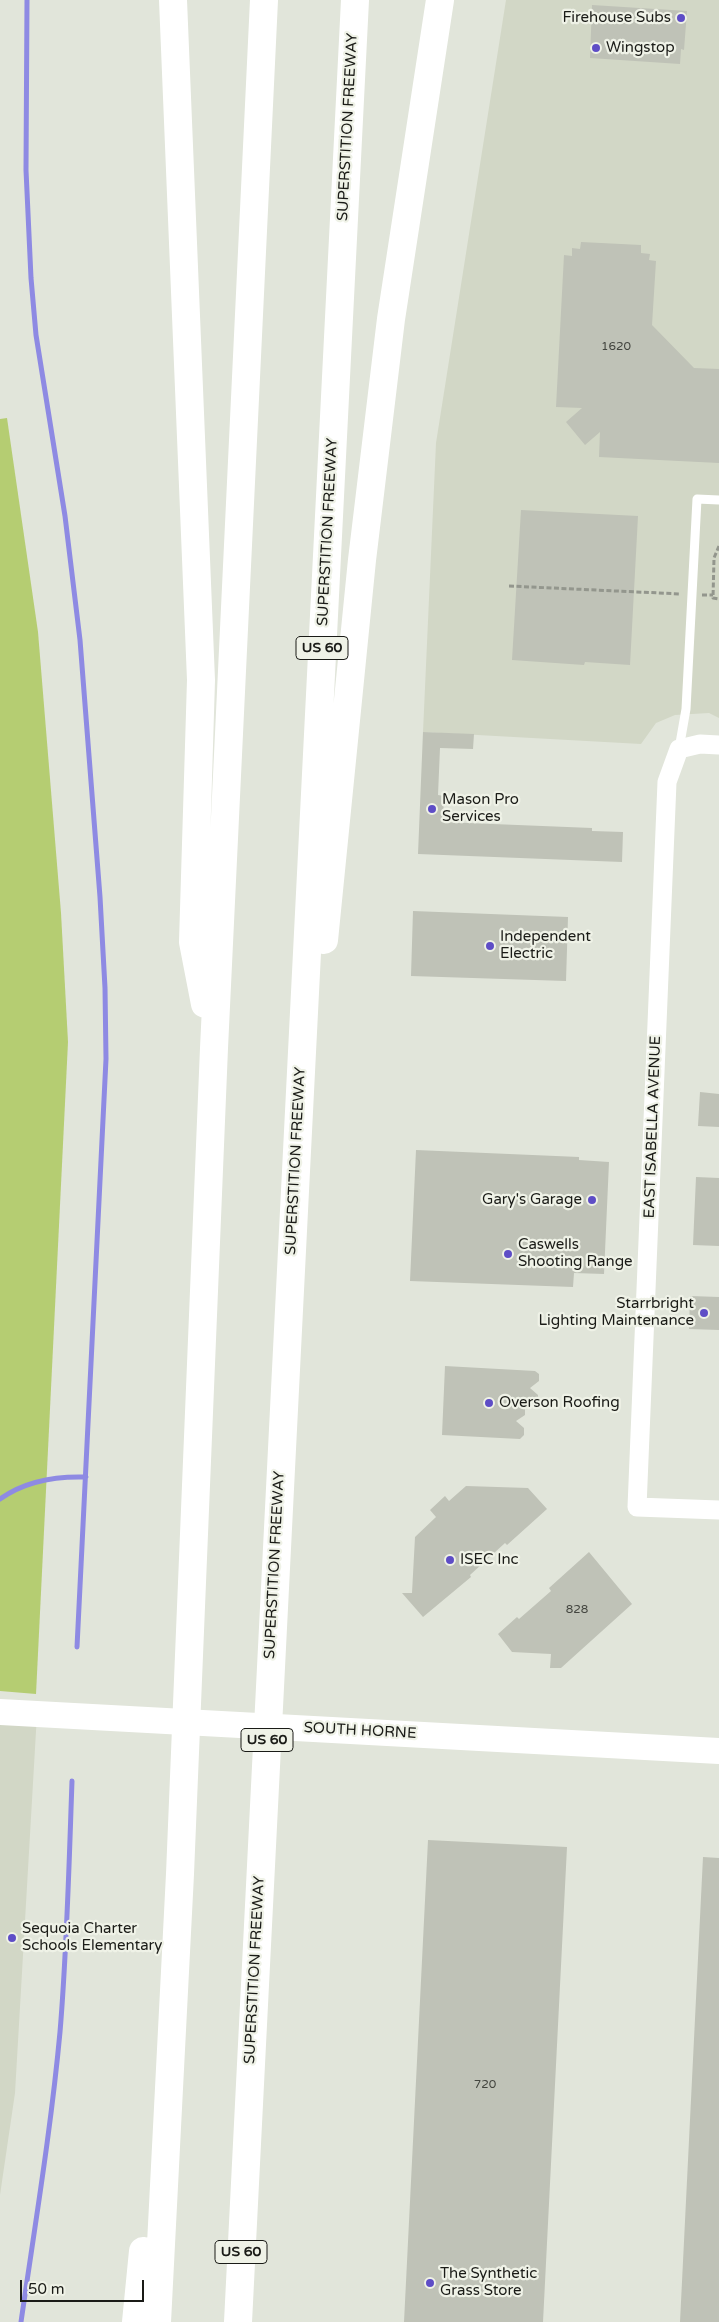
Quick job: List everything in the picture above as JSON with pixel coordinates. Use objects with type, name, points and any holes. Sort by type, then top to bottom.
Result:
[{"type":"highway","points":[[173,0],[201,680],[194,942],[214,1048]]},
{"type":"highway","points":[[157,2322],[180,1874],[214,1048],[264,0]]},
{"type":"highway","name":"SUPERSTITION FREEWAY","points":[[238,2322],[355,0]]},
{"type":"highway","points":[[289,1297],[362,560],[391,319],[440,0]]},
{"type":"highway","points":[[136,2322],[180,1874]]},
{"type":"highway","points":[[244,2183],[245,2322]]},
{"type":"street","points":[[679,750],[700,744],[719,745]]},
{"type":"street","name":"EAST ISABELLA AVENUE","points":[[679,750],[667,782],[638,1507],[719,1510]]},
{"type":"street","name":"SOUTH HORNE","points":[[0,1712],[324,1728],[719,1752]]},
{"type":"lane","points":[[679,750],[686,709],[698,499],[719,500]]},
{"type":"path","points":[[713,596],[714,558],[719,546]]},
{"type":"path","points":[[510,586],[692,594],[713,596],[713,598],[719,599]]},
{"type":"shaded area","points":[[506,0],[719,0],[719,718],[709,713],[675,715],[656,723],[641,744],[423,732],[436,443]]},
{"type":"shaded area","name":"Sequoia Charter Schools Elementary","points":[[0,1712],[37,1714],[15,2093],[0,2195]]},
{"type":"green space","points":[[7,418],[38,632],[61,913],[68,1042],[36,1694],[0,1691],[0,419]]},
{"type":"building","points":[[592,5],[687,11],[684,50],[681,49],[680,64],[590,58]]},
{"type":"building","points":[[581,242],[641,245],[641,253],[650,254],[649,260],[656,261],[652,325],[694,368],[719,369],[719,463],[599,457],[600,432],[585,445],[566,422],[582,408],[556,407],[564,255],[572,256],[572,248],[580,249]]},
{"type":"building","points":[[521,510],[638,516],[630,665],[585,662],[584,665],[512,660]]},
{"type":"building","name":"Mason Pro Services","points":[[423,732],[474,734],[473,749],[440,748],[438,795],[444,796],[443,822],[592,828],[592,831],[623,832],[622,862],[418,854]]},
{"type":"building","name":"Independent Electric","points":[[413,911],[568,917],[566,981],[411,976]]},
{"type":"building","points":[[700,1092],[719,1094],[719,1127],[698,1126]]},
{"type":"building","points":[[416,1150],[579,1157],[579,1160],[609,1162],[604,1274],[574,1273],[573,1287],[410,1281]]},
{"type":"building","points":[[696,1177],[719,1178],[719,1246],[693,1245]]},
{"type":"building","name":"Starrbright Lighting Maintenance","points":[[690,1296],[719,1297],[719,1330],[689,1329]]},
{"type":"building","name":"Overson Roofing","points":[[445,1366],[535,1371],[539,1374],[539,1381],[530,1388],[538,1395],[538,1401],[534,1405],[525,1405],[525,1415],[516,1421],[524,1428],[524,1435],[520,1439],[442,1435]]},
{"type":"building","name":"ISEC Inc","points":[[466,1486],[528,1488],[547,1509],[507,1545],[505,1543],[470,1575],[471,1577],[423,1617],[402,1593],[412,1593],[415,1537],[436,1517],[430,1510],[445,1496],[449,1501]]},
{"type":"building","points":[[589,1552],[632,1604],[561,1668],[550,1668],[551,1654],[512,1652],[498,1634],[517,1617],[519,1619],[551,1591],[549,1588]]},
{"type":"building","points":[[428,1840],[567,1847],[543,2322],[404,2322]]},
{"type":"building","points":[[703,1857],[719,1858],[719,2322],[680,2322]]},
{"type":"waterway","points":[[27,0],[26,170],[31,278],[36,335],[65,516],[80,640],[100,897],[105,988],[106,1059],[77,1647]]},
{"type":"waterway","points":[[0,1499],[20,1488],[41,1481],[63,1477],[86,1477]]},
{"type":"waterway","points":[[21,2322],[47,2141],[60,2032],[66,1938],[72,1781]]},
{"type":"place","name":"Firehouse Subs","points":[[681,18]]},
{"type":"place","name":"Wingstop","points":[[596,48]]},
{"type":"place","name":"Mason Pro Services","points":[[432,809]]},
{"type":"place","name":"Independent Electric","points":[[490,946]]},
{"type":"place","name":"Gary's Garage","points":[[592,1200]]},
{"type":"place","name":"Caswells Shooting Range","points":[[508,1254]]},
{"type":"place","name":"Starrbright Lighting Maintenance","points":[[704,1313]]},
{"type":"place","name":"Overson Roofing","points":[[489,1403]]},
{"type":"place","name":"ISEC Inc","points":[[450,1560]]},
{"type":"place","name":"Sequoia Charter Schools Elementary","points":[[12,1938]]},
{"type":"place","name":"The Synthetic Grass Store","points":[[430,2283]]}]
